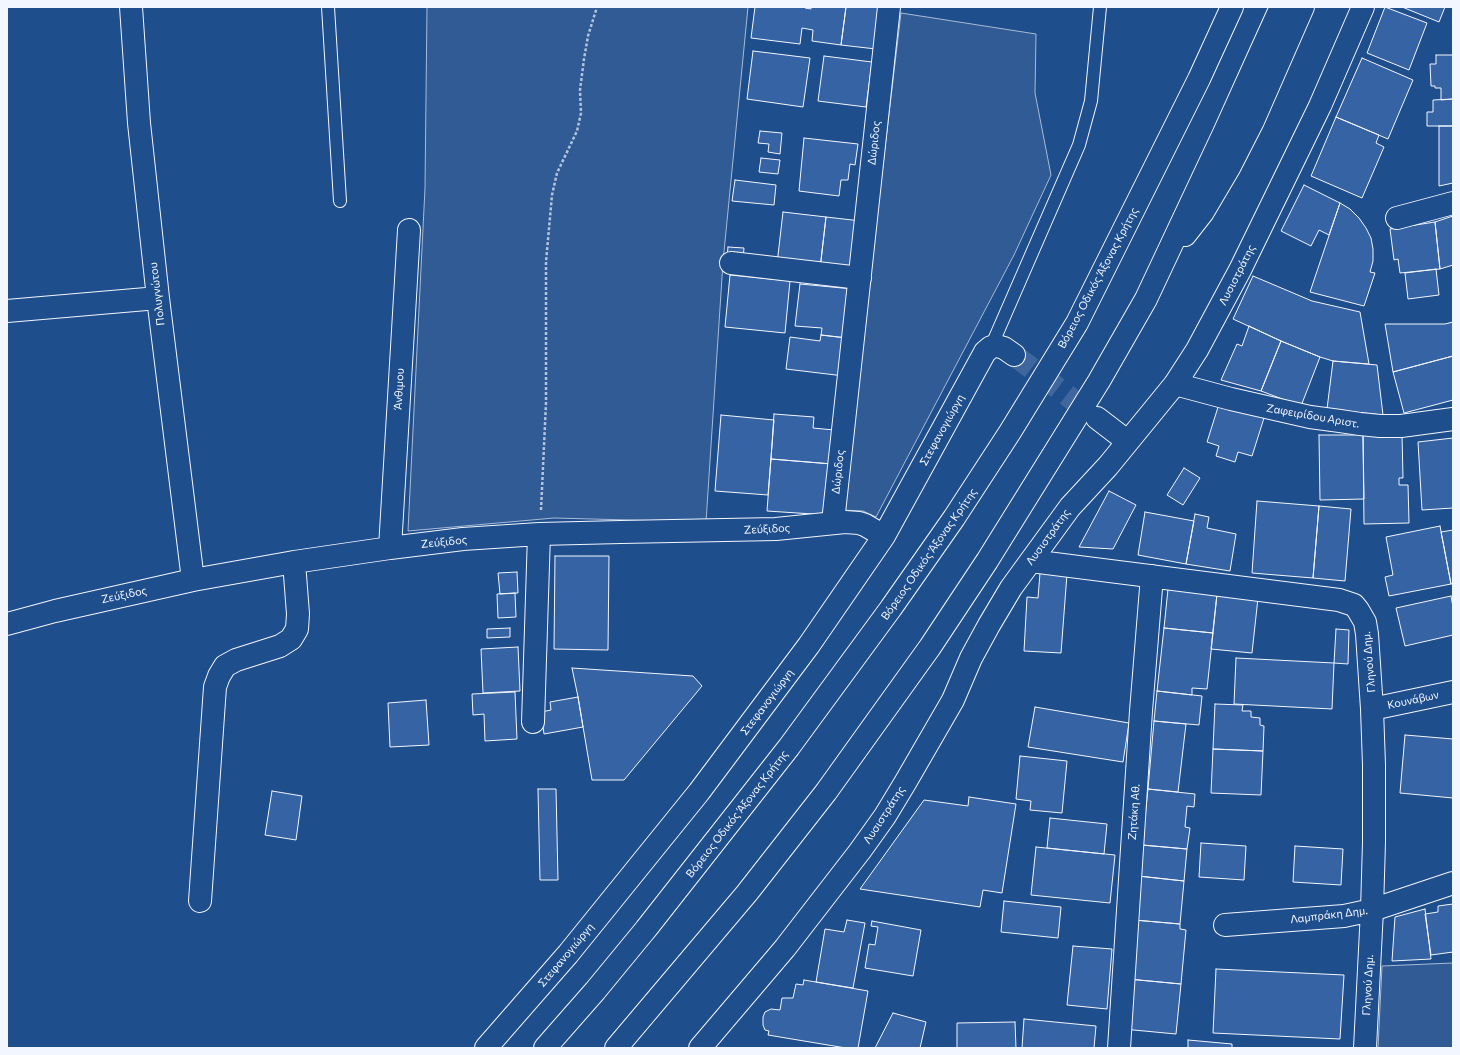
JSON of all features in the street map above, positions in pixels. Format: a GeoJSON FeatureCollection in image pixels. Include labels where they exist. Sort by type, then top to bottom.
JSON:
{"type":"FeatureCollection","features":[{"type":"Feature","properties":{"kind":"main road","name":"Πολυγνώτου"},"geometry":{"type":"LineString","coordinates":[[131,7],[139,123],[158,298],[193,580]]}},
{"type":"Feature","properties":{"kind":"main road","name":"Δώριδος"},"geometry":{"type":"LineString","coordinates":[[833,522],[889,7]]}},
{"type":"Feature","properties":{"kind":"main road"},"geometry":{"type":"LineString","coordinates":[[1216,45],[1226,7]]}},
{"type":"Feature","properties":{"kind":"main road","name":"Βόρειος Οδικός Άξονας Κρήτης"},"geometry":{"type":"LineString","coordinates":[[545,1048],[595,991],[762,783],[840,679],[954,518],[1010,432],[1077,323],[1216,45],[1232,7]]}},
{"type":"Feature","properties":{"kind":"main road"},"geometry":{"type":"LineString","coordinates":[[616,1048],[756,881],[826,792],[930,648],[987,561],[1099,381],[1146,298],[1281,7]]}},
{"type":"Feature","properties":{"kind":"main road"},"geometry":{"type":"LineString","coordinates":[[1167,253],[1193,227],[1215,193],[1253,121],[1303,7]]}},
{"type":"Feature","properties":{"kind":"main road","name":"Λυσιστράτης"},"geometry":{"type":"LineString","coordinates":[[700,1048],[748,993],[822,901],[881,822],[953,700],[971,658],[989,624],[1011,588],[1070,507],[1108,466],[1175,384],[1197,350],[1240,270],[1320,106],[1363,7]]}},
{"type":"Feature","properties":{"kind":"main road"},"geometry":{"type":"LineString","coordinates":[[1398,218],[1453,203]]}},
{"type":"Feature","properties":{"kind":"main road","name":"Άνθιμου"},"geometry":{"type":"LineString","coordinates":[[390,548],[408,230]]}},
{"type":"Feature","properties":{"kind":"main road"},"geometry":{"type":"LineString","coordinates":[[730,263],[860,278]]}},
{"type":"Feature","properties":{"kind":"main road"},"geometry":{"type":"LineString","coordinates":[[7,311],[158,298]]}},
{"type":"Feature","properties":{"kind":"main road"},"geometry":{"type":"LineString","coordinates":[[991,347],[997,346],[1004,348],[1014,355]]}},
{"type":"Feature","properties":{"kind":"main road","name":"Στεφανογιώργη"},"geometry":{"type":"LineString","coordinates":[[486,1048],[568,954],[699,792],[809,645],[884,536],[985,352],[991,347]]}},
{"type":"Feature","properties":{"kind":"main road","name":"Ζαφειρίδου Αριστ."},"geometry":{"type":"LineString","coordinates":[[1175,384],[1230,399],[1310,417],[1360,424],[1401,426],[1453,419]]}},
{"type":"Feature","properties":{"kind":"main road"},"geometry":{"type":"LineString","coordinates":[[1097,418],[1127,441]]}},
{"type":"Feature","properties":{"kind":"main road","name":"Ζεύξιδος"},"geometry":{"type":"LineString","coordinates":[[7,624],[55,611],[193,580],[294,562],[463,539],[539,534],[776,529],[833,522],[859,523],[871,527],[884,536]]}},
{"type":"Feature","properties":{"kind":"main road"},"geometry":{"type":"LineString","coordinates":[[533,722],[539,534]]}},
{"type":"Feature","properties":{"kind":"main road","name":"Γληνού Δημ."},"geometry":{"type":"LineString","coordinates":[[1031,560],[1338,600],[1354,605],[1362,615],[1367,634],[1372,709],[1374,842],[1365,1048]]}},
{"type":"Feature","properties":{"kind":"main road"},"geometry":{"type":"LineString","coordinates":[[200,901],[215,687],[225,666],[236,660],[280,646],[291,639],[297,629],[298,614],[294,562]]}},
{"type":"Feature","properties":{"kind":"main road","name":"Ζητάκη Αθ."},"geometry":{"type":"LineString","coordinates":[[1119,1048],[1141,711],[1152,576]]}},
{"type":"Feature","properties":{"kind":"main road","name":"Κουνάβων"},"geometry":{"type":"LineString","coordinates":[[1372,709],[1453,692]]}},
{"type":"Feature","properties":{"kind":"main road","name":"Λαμπράκη Δημ."},"geometry":{"type":"LineString","coordinates":[[1226,925],[1344,916],[1372,910],[1453,883]]}},
{"type":"Feature","properties":{"kind":"lane"},"geometry":{"type":"LineString","coordinates":[[328,7],[340,201]]}},
{"type":"Feature","properties":{"kind":"lane"},"geometry":{"type":"LineString","coordinates":[[991,347],[1079,145],[1091,101],[1100,7]]}},
{"type":"Feature","properties":{"kind":"path"},"geometry":{"type":"LineString","coordinates":[[539,534],[546,403],[546,262],[552,195],[557,173],[577,130],[581,113],[580,90],[584,60],[588,36],[597,7]]}},
{"type":"Feature","properties":{"kind":"shaded area"},"geometry":{"type":"Polygon","coordinates":[[[427,7],[748,7],[723,262],[706,522],[554,518],[408,531],[425,188],[427,7]]]}},
{"type":"Feature","properties":{"kind":"shaded area"},"geometry":{"type":"Polygon","coordinates":[[[901,13],[1036,34],[1035,93],[1051,175],[1014,255],[876,517],[863,511],[842,510],[901,13]]]}},
{"type":"Feature","properties":{"kind":"shaded area"},"geometry":{"type":"Polygon","coordinates":[[[1453,963],[1453,1048],[1378,1048],[1382,966],[1453,963]]]}},
{"type":"Feature","properties":{"kind":"building"},"geometry":{"type":"Polygon","coordinates":[[[755,7],[805,7],[811,9],[811,7],[846,7],[841,45],[812,41],[813,30],[802,28],[800,44],[751,38],[755,7]]]}},
{"type":"Feature","properties":{"kind":"building"},"geometry":{"type":"Polygon","coordinates":[[[846,7],[881,7],[876,49],[841,45],[846,7]]]}},
{"type":"Feature","properties":{"kind":"building"},"geometry":{"type":"Polygon","coordinates":[[[1385,7],[1427,23],[1409,70],[1367,53],[1385,7]]]}},
{"type":"Feature","properties":{"kind":"building"},"geometry":{"type":"Polygon","coordinates":[[[1402,7],[1445,7],[1439,22],[1402,7]]]}},
{"type":"Feature","properties":{"kind":"building"},"geometry":{"type":"Polygon","coordinates":[[[753,51],[810,58],[803,107],[747,99],[753,51]]]}},
{"type":"Feature","properties":{"kind":"building"},"geometry":{"type":"Polygon","coordinates":[[[1436,55],[1453,55],[1453,99],[1441,100],[1441,88],[1431,86],[1430,64],[1436,64],[1436,55]]]}},
{"type":"Feature","properties":{"kind":"building"},"geometry":{"type":"Polygon","coordinates":[[[824,56],[872,62],[866,107],[818,101],[824,56]]]}},
{"type":"Feature","properties":{"kind":"building"},"geometry":{"type":"Polygon","coordinates":[[[1362,58],[1413,80],[1388,139],[1336,117],[1362,58]]]}},
{"type":"Feature","properties":{"kind":"building"},"geometry":{"type":"Polygon","coordinates":[[[1453,99],[1453,126],[1427,126],[1427,112],[1433,112],[1433,100],[1453,99]]]}},
{"type":"Feature","properties":{"kind":"building"},"geometry":{"type":"Polygon","coordinates":[[[1336,117],[1379,135],[1376,143],[1384,147],[1362,198],[1311,176],[1336,117]]]}},
{"type":"Feature","properties":{"kind":"building"},"geometry":{"type":"Polygon","coordinates":[[[1439,126],[1453,126],[1453,183],[1439,186],[1439,126]]]}},
{"type":"Feature","properties":{"kind":"building"},"geometry":{"type":"Polygon","coordinates":[[[760,131],[782,133],[780,154],[768,152],[769,144],[758,143],[760,131]]]}},
{"type":"Feature","properties":{"kind":"building"},"geometry":{"type":"Polygon","coordinates":[[[804,138],[858,144],[855,165],[850,164],[848,180],[841,180],[839,196],[799,191],[804,138]]]}},
{"type":"Feature","properties":{"kind":"building"},"geometry":{"type":"Polygon","coordinates":[[[761,158],[780,160],[778,174],[759,172],[761,158]]]}},
{"type":"Feature","properties":{"kind":"building"},"geometry":{"type":"Polygon","coordinates":[[[735,180],[776,185],[774,205],[732,201],[735,180]]]}},
{"type":"Feature","properties":{"kind":"building"},"geometry":{"type":"Polygon","coordinates":[[[1304,185],[1340,203],[1329,235],[1319,230],[1311,246],[1281,231],[1304,185]]]}},
{"type":"Feature","properties":{"kind":"building"},"geometry":{"type":"Polygon","coordinates":[[[1340,203],[1350,209],[1359,218],[1371,238],[1373,261],[1370,272],[1375,273],[1364,306],[1310,292],[1340,203]]]}},
{"type":"Feature","properties":{"kind":"building"},"geometry":{"type":"Polygon","coordinates":[[[783,212],[826,217],[820,269],[777,264],[783,212]]]}},
{"type":"Feature","properties":{"kind":"building"},"geometry":{"type":"Polygon","coordinates":[[[1453,216],[1453,265],[1440,269],[1435,222],[1453,216]]]}},
{"type":"Feature","properties":{"kind":"building"},"geometry":{"type":"Polygon","coordinates":[[[826,217],[861,221],[855,273],[820,269],[826,217]]]}},
{"type":"Feature","properties":{"kind":"building"},"geometry":{"type":"Polygon","coordinates":[[[1435,222],[1440,269],[1400,273],[1398,259],[1394,260],[1390,229],[1435,222]]]}},
{"type":"Feature","properties":{"kind":"building"},"geometry":{"type":"Polygon","coordinates":[[[728,247],[744,248],[743,259],[727,257],[728,247]]]}},
{"type":"Feature","properties":{"kind":"building"},"geometry":{"type":"Polygon","coordinates":[[[1436,269],[1439,295],[1408,299],[1405,273],[1436,269]]]}},
{"type":"Feature","properties":{"kind":"building"},"geometry":{"type":"Polygon","coordinates":[[[730,275],[790,281],[785,333],[725,327],[730,275]]]}},
{"type":"Feature","properties":{"kind":"building"},"geometry":{"type":"Polygon","coordinates":[[[1253,276],[1312,301],[1360,312],[1369,364],[1333,361],[1320,357],[1233,319],[1253,276]]]}},
{"type":"Feature","properties":{"kind":"building"},"geometry":{"type":"Polygon","coordinates":[[[800,284],[853,289],[847,338],[821,335],[822,328],[795,326],[800,284]]]}},
{"type":"Feature","properties":{"kind":"building"},"geometry":{"type":"Polygon","coordinates":[[[1453,322],[1453,356],[1393,372],[1385,324],[1445,324],[1453,322]]]}},
{"type":"Feature","properties":{"kind":"building"},"geometry":{"type":"Polygon","coordinates":[[[1249,326],[1281,341],[1261,391],[1221,380],[1237,344],[1242,346],[1249,326]]]}},
{"type":"Feature","properties":{"kind":"building"},"geometry":{"type":"Polygon","coordinates":[[[821,335],[847,338],[844,376],[786,369],[790,337],[820,341],[821,335]]]}},
{"type":"Feature","properties":{"kind":"building"},"geometry":{"type":"Polygon","coordinates":[[[1281,341],[1320,357],[1301,406],[1261,391],[1281,341]]]}},
{"type":"Feature","properties":{"kind":"building"},"geometry":{"type":"Polygon","coordinates":[[[1453,356],[1453,400],[1404,413],[1393,372],[1453,356]]]}},
{"type":"Feature","properties":{"kind":"building"},"geometry":{"type":"Polygon","coordinates":[[[1333,361],[1377,365],[1383,415],[1327,409],[1333,361]]]}},
{"type":"Feature","properties":{"kind":"building"},"geometry":{"type":"Polygon","coordinates":[[[1219,404],[1264,418],[1252,456],[1238,452],[1235,462],[1216,456],[1219,446],[1207,442],[1219,404]]]}},
{"type":"Feature","properties":{"kind":"building"},"geometry":{"type":"Polygon","coordinates":[[[774,414],[814,417],[813,428],[834,430],[832,464],[771,459],[774,414]]]}},
{"type":"Feature","properties":{"kind":"building"},"geometry":{"type":"Polygon","coordinates":[[[721,415],[774,420],[768,495],[715,491],[721,415]]]}},
{"type":"Feature","properties":{"kind":"building"},"geometry":{"type":"Polygon","coordinates":[[[1402,434],[1403,478],[1399,478],[1399,485],[1408,485],[1409,523],[1364,524],[1363,435],[1402,434]]]}},
{"type":"Feature","properties":{"kind":"building"},"geometry":{"type":"Polygon","coordinates":[[[1319,435],[1363,435],[1364,499],[1320,500],[1319,435]]]}},
{"type":"Feature","properties":{"kind":"building"},"geometry":{"type":"Polygon","coordinates":[[[1453,438],[1453,508],[1422,510],[1418,442],[1453,438]]]}},
{"type":"Feature","properties":{"kind":"building"},"geometry":{"type":"Polygon","coordinates":[[[771,459],[832,464],[828,515],[767,511],[771,459]]]}},
{"type":"Feature","properties":{"kind":"building"},"geometry":{"type":"Polygon","coordinates":[[[1184,468],[1200,478],[1183,505],[1167,495],[1184,468]]]}},
{"type":"Feature","properties":{"kind":"building"},"geometry":{"type":"Polygon","coordinates":[[[1109,491],[1136,505],[1113,549],[1079,547],[1109,491]]]}},
{"type":"Feature","properties":{"kind":"building"},"geometry":{"type":"Polygon","coordinates":[[[1257,501],[1319,506],[1313,578],[1252,573],[1257,501]]]}},
{"type":"Feature","properties":{"kind":"building"},"geometry":{"type":"Polygon","coordinates":[[[1319,506],[1351,509],[1345,581],[1313,578],[1319,506]]]}},
{"type":"Feature","properties":{"kind":"building"},"geometry":{"type":"Polygon","coordinates":[[[1145,512],[1194,521],[1186,564],[1138,555],[1145,512]]]}},
{"type":"Feature","properties":{"kind":"building"},"geometry":{"type":"Polygon","coordinates":[[[1195,514],[1209,517],[1207,528],[1236,534],[1230,571],[1186,564],[1195,514]]]}},
{"type":"Feature","properties":{"kind":"building"},"geometry":{"type":"Polygon","coordinates":[[[1440,526],[1451,584],[1389,596],[1385,577],[1393,575],[1386,537],[1440,526]]]}},
{"type":"Feature","properties":{"kind":"building"},"geometry":{"type":"Polygon","coordinates":[[[1453,530],[1453,584],[1451,584],[1441,532],[1453,530]]]}},
{"type":"Feature","properties":{"kind":"building"},"geometry":{"type":"Polygon","coordinates":[[[555,556],[609,556],[608,650],[554,649],[555,556]]]}},
{"type":"Feature","properties":{"kind":"building"},"geometry":{"type":"Polygon","coordinates":[[[517,572],[518,593],[500,594],[498,573],[517,572]]]}},
{"type":"Feature","properties":{"kind":"building"},"geometry":{"type":"Polygon","coordinates":[[[1040,573],[1067,574],[1061,653],[1024,651],[1027,597],[1038,598],[1040,573]]]}},
{"type":"Feature","properties":{"kind":"building"},"geometry":{"type":"Polygon","coordinates":[[[1168,589],[1217,594],[1213,633],[1164,628],[1168,589]]]}},
{"type":"Feature","properties":{"kind":"building"},"geometry":{"type":"Polygon","coordinates":[[[515,593],[516,617],[498,618],[497,594],[515,593]]]}},
{"type":"Feature","properties":{"kind":"building"},"geometry":{"type":"Polygon","coordinates":[[[1217,594],[1258,598],[1252,653],[1211,649],[1217,594]]]}},
{"type":"Feature","properties":{"kind":"building"},"geometry":{"type":"Polygon","coordinates":[[[1451,596],[1453,607],[1453,635],[1405,646],[1396,608],[1451,596]]]}},
{"type":"Feature","properties":{"kind":"building"},"geometry":{"type":"Polygon","coordinates":[[[510,628],[510,637],[487,638],[487,629],[510,628]]]}},
{"type":"Feature","properties":{"kind":"building"},"geometry":{"type":"Polygon","coordinates":[[[1164,628],[1213,633],[1207,689],[1192,688],[1192,695],[1157,691],[1164,628]]]}},
{"type":"Feature","properties":{"kind":"building"},"geometry":{"type":"Polygon","coordinates":[[[1336,629],[1349,630],[1348,664],[1334,663],[1336,629]]]}},
{"type":"Feature","properties":{"kind":"building"},"geometry":{"type":"Polygon","coordinates":[[[518,647],[520,691],[483,693],[481,649],[518,647]]]}},
{"type":"Feature","properties":{"kind":"building"},"geometry":{"type":"Polygon","coordinates":[[[1236,658],[1334,663],[1332,709],[1234,704],[1236,658]]]}},
{"type":"Feature","properties":{"kind":"building"},"geometry":{"type":"Polygon","coordinates":[[[572,668],[693,676],[702,686],[624,780],[592,780],[572,668]]]}},
{"type":"Feature","properties":{"kind":"building"},"geometry":{"type":"Polygon","coordinates":[[[1157,691],[1202,696],[1199,725],[1154,721],[1157,691]]]}},
{"type":"Feature","properties":{"kind":"building"},"geometry":{"type":"Polygon","coordinates":[[[515,692],[517,739],[485,741],[484,714],[473,715],[472,694],[515,692]]]}},
{"type":"Feature","properties":{"kind":"building"},"geometry":{"type":"Polygon","coordinates":[[[578,697],[583,727],[544,734],[541,712],[551,710],[550,702],[578,697]]]}},
{"type":"Feature","properties":{"kind":"building"},"geometry":{"type":"Polygon","coordinates":[[[426,700],[429,745],[390,747],[388,703],[426,700]]]}},
{"type":"Feature","properties":{"kind":"building"},"geometry":{"type":"Polygon","coordinates":[[[1215,704],[1243,705],[1242,711],[1251,711],[1251,717],[1260,718],[1260,725],[1264,726],[1263,751],[1213,749],[1215,704]]]}},
{"type":"Feature","properties":{"kind":"building"},"geometry":{"type":"Polygon","coordinates":[[[1035,707],[1129,723],[1123,762],[1028,747],[1035,707]]]}},
{"type":"Feature","properties":{"kind":"building"},"geometry":{"type":"Polygon","coordinates":[[[1154,721],[1186,724],[1178,792],[1148,789],[1154,721]]]}},
{"type":"Feature","properties":{"kind":"building"},"geometry":{"type":"Polygon","coordinates":[[[1405,735],[1453,739],[1453,798],[1400,793],[1405,735]]]}},
{"type":"Feature","properties":{"kind":"building"},"geometry":{"type":"Polygon","coordinates":[[[1213,749],[1263,751],[1261,795],[1211,793],[1213,749]]]}},
{"type":"Feature","properties":{"kind":"building"},"geometry":{"type":"Polygon","coordinates":[[[1020,756],[1067,761],[1062,813],[1030,810],[1031,801],[1016,799],[1020,756]]]}},
{"type":"Feature","properties":{"kind":"building"},"geometry":{"type":"Polygon","coordinates":[[[538,789],[556,789],[558,880],[540,880],[538,789]]]}},
{"type":"Feature","properties":{"kind":"building"},"geometry":{"type":"Polygon","coordinates":[[[1148,789],[1195,794],[1194,807],[1187,806],[1185,827],[1190,828],[1187,849],[1142,845],[1148,789]]]}},
{"type":"Feature","properties":{"kind":"building"},"geometry":{"type":"Polygon","coordinates":[[[272,791],[302,796],[296,840],[265,835],[272,791]]]}},
{"type":"Feature","properties":{"kind":"building"},"geometry":{"type":"Polygon","coordinates":[[[969,797],[1016,804],[1002,893],[983,890],[980,907],[860,889],[924,800],[968,806],[969,797]]]}},
{"type":"Feature","properties":{"kind":"building"},"geometry":{"type":"Polygon","coordinates":[[[1050,818],[1107,824],[1104,854],[1047,848],[1050,818]]]}},
{"type":"Feature","properties":{"kind":"building"},"geometry":{"type":"Polygon","coordinates":[[[1201,843],[1246,846],[1244,880],[1199,877],[1201,843]]]}},
{"type":"Feature","properties":{"kind":"building"},"geometry":{"type":"Polygon","coordinates":[[[1142,845],[1187,849],[1184,881],[1138,876],[1142,845]]]}},
{"type":"Feature","properties":{"kind":"building"},"geometry":{"type":"Polygon","coordinates":[[[1295,846],[1343,849],[1341,885],[1293,882],[1295,846]]]}},
{"type":"Feature","properties":{"kind":"building"},"geometry":{"type":"Polygon","coordinates":[[[1036,847],[1115,855],[1110,903],[1031,895],[1036,847]]]}},
{"type":"Feature","properties":{"kind":"building"},"geometry":{"type":"Polygon","coordinates":[[[1138,876],[1184,881],[1180,924],[1134,920],[1138,876]]]}},
{"type":"Feature","properties":{"kind":"building"},"geometry":{"type":"Polygon","coordinates":[[[1004,901],[1061,907],[1058,938],[1001,932],[1004,901]]]}},
{"type":"Feature","properties":{"kind":"building"},"geometry":{"type":"Polygon","coordinates":[[[1453,904],[1453,952],[1431,955],[1425,914],[1438,912],[1438,906],[1453,904]]]}},
{"type":"Feature","properties":{"kind":"building"},"geometry":{"type":"Polygon","coordinates":[[[1425,909],[1431,959],[1392,961],[1395,917],[1425,909]]]}},
{"type":"Feature","properties":{"kind":"building"},"geometry":{"type":"Polygon","coordinates":[[[847,920],[865,923],[853,988],[816,982],[825,929],[844,932],[847,920]]]}},
{"type":"Feature","properties":{"kind":"building"},"geometry":{"type":"Polygon","coordinates":[[[1134,920],[1180,924],[1180,929],[1186,930],[1181,984],[1128,979],[1134,920]]]}},
{"type":"Feature","properties":{"kind":"building"},"geometry":{"type":"Polygon","coordinates":[[[872,921],[921,930],[913,976],[865,968],[869,944],[875,945],[878,927],[871,926],[872,921]]]}},
{"type":"Feature","properties":{"kind":"building"},"geometry":{"type":"Polygon","coordinates":[[[1073,946],[1112,949],[1107,1009],[1067,1005],[1073,946]]]}},
{"type":"Feature","properties":{"kind":"building"},"geometry":{"type":"Polygon","coordinates":[[[1216,969],[1344,975],[1340,1039],[1213,1033],[1216,969]]]}},
{"type":"Feature","properties":{"kind":"building"},"geometry":{"type":"Polygon","coordinates":[[[1128,979],[1181,984],[1176,1034],[1123,1029],[1128,979]]]}},
{"type":"Feature","properties":{"kind":"building"},"geometry":{"type":"Polygon","coordinates":[[[804,980],[868,991],[858,1048],[846,1048],[768,1035],[769,1031],[765,1030],[763,1025],[763,1017],[765,1012],[771,1009],[780,1010],[782,998],[793,998],[796,984],[803,985],[804,980]]]}},
{"type":"Feature","properties":{"kind":"building"},"geometry":{"type":"Polygon","coordinates":[[[893,1013],[926,1022],[920,1048],[875,1048],[893,1013]]]}},
{"type":"Feature","properties":{"kind":"building"},"geometry":{"type":"Polygon","coordinates":[[[1024,1019],[1096,1026],[1094,1048],[1022,1048],[1024,1019]]]}},
{"type":"Feature","properties":{"kind":"building"},"geometry":{"type":"Polygon","coordinates":[[[1015,1022],[1016,1048],[957,1048],[957,1023],[1015,1022]]]}},
{"type":"Feature","properties":{"kind":"building"},"geometry":{"type":"Polygon","coordinates":[[[1188,1040],[1232,1044],[1232,1048],[1188,1048],[1188,1040]]]}},
{"type":"Feature","properties":{"kind":"tunnel"},"geometry":{"type":"LineString","coordinates":[[1014,355],[1097,418]]}}]}
